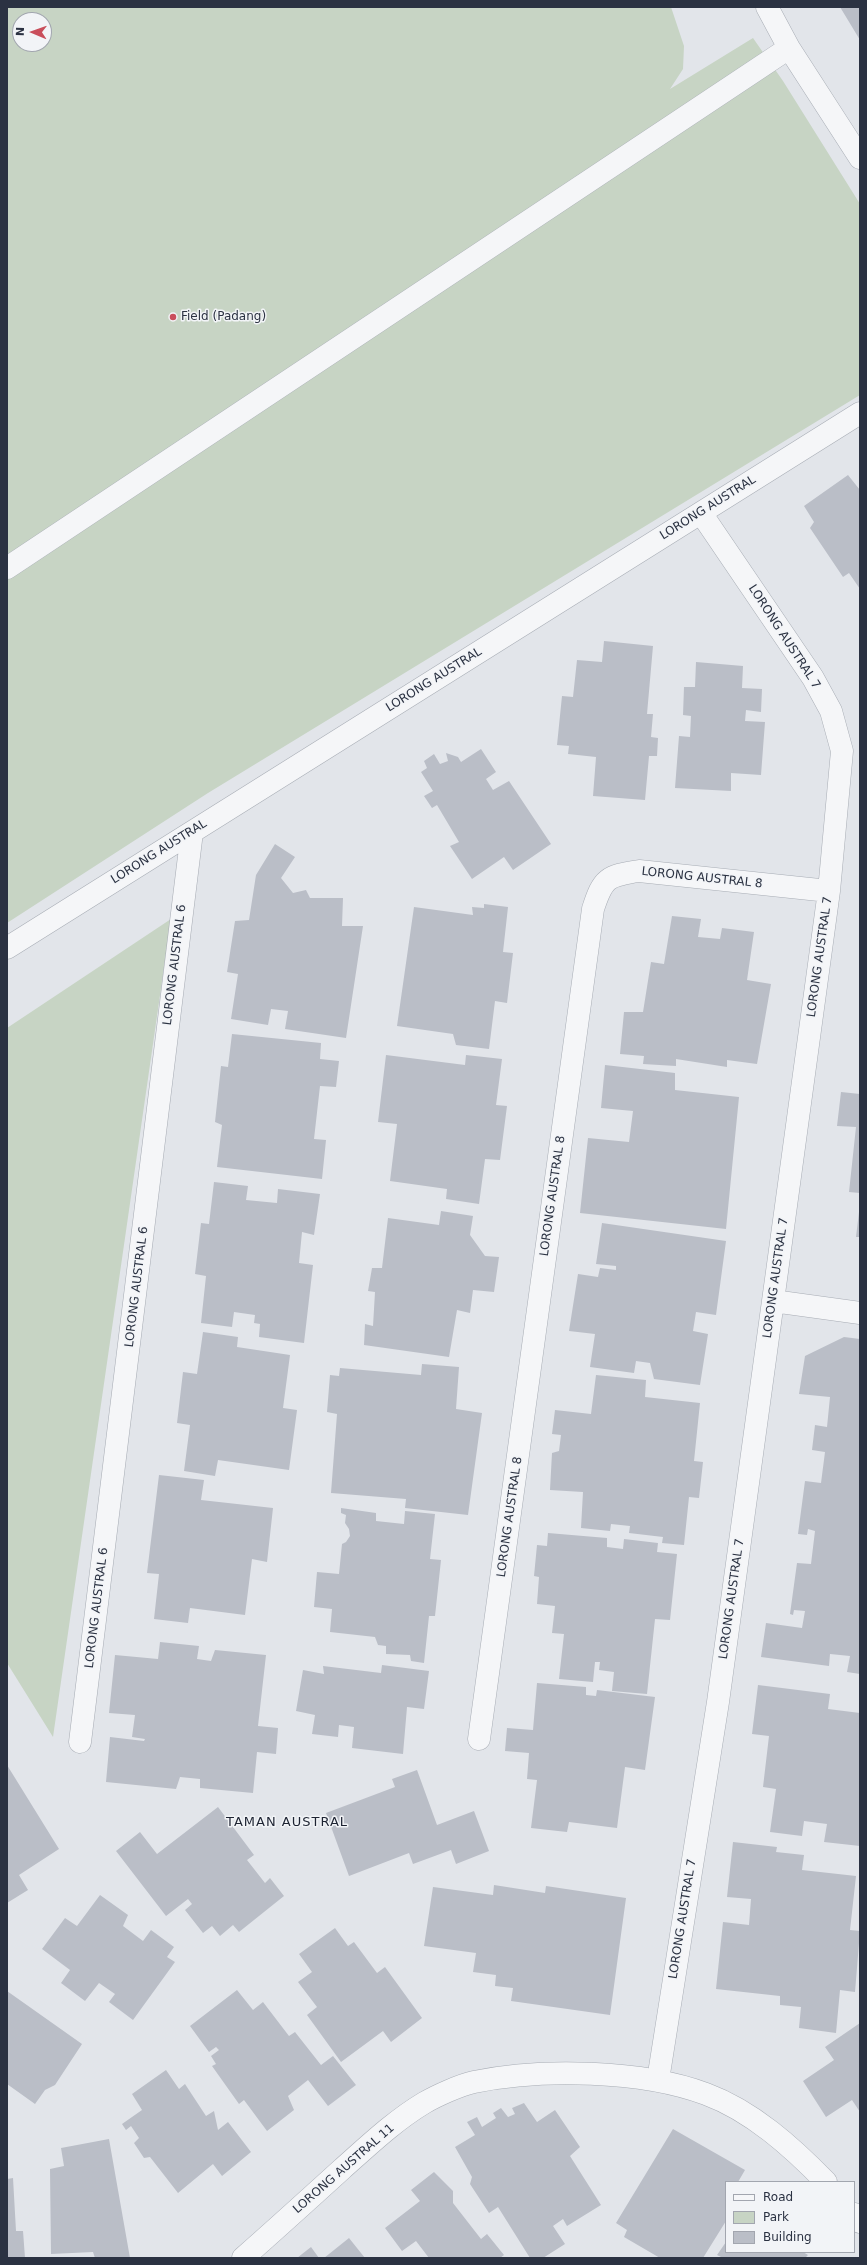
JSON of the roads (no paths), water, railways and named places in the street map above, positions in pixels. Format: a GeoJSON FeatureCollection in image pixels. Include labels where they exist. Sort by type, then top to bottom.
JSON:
{"type":"FeatureCollection","features":[{"type":"Feature","properties":{"kind":"street"},"geometry":{"type":"LineString","coordinates":[[767,7],[789,48],[860,158]]}},
{"type":"Feature","properties":{"kind":"street"},"geometry":{"type":"LineString","coordinates":[[7,568],[789,48]]}},
{"type":"Feature","properties":{"kind":"street","name":"LORONG AUSTRAL"},"geometry":{"type":"LineString","coordinates":[[7,948],[860,412]]}},
{"type":"Feature","properties":{"kind":"street","name":"LORONG AUSTRAL 7"},"geometry":{"type":"LineString","coordinates":[[658,2080],[718,1702],[829,891],[842,751],[831,711],[813,678],[701,512]]}},
{"type":"Feature","properties":{"kind":"street","name":"LORONG AUSTRAL 6"},"geometry":{"type":"LineString","coordinates":[[80,1742],[192,832]]}},
{"type":"Feature","properties":{"kind":"street","name":"LORONG AUSTRAL 8"},"geometry":{"type":"LineString","coordinates":[[479,1739],[593,909],[600,888],[616,875],[639,871],[829,891]]}},
{"type":"Feature","properties":{"kind":"street"},"geometry":{"type":"LineString","coordinates":[[773,1301],[860,1313]]}},
{"type":"Feature","properties":{"kind":"street","name":"LORONG AUSTRAL 11"},"geometry":{"type":"LineString","coordinates":[[243,2258],[382,2133],[424,2103],[472,2083],[519,2075],[585,2075],[658,2080],[707,2094],[755,2120],[798,2153],[825,2181]]}},
{"type":"Feature","properties":{"kind":"place","name":"Field (Padang)"},"geometry":{"type":"Point","coordinates":[173,317]}},
{"type":"Feature","properties":{"kind":"district","name":"TAMAN AUSTRAL"},"geometry":{"type":"Point","coordinates":[287,1823]}}]}
